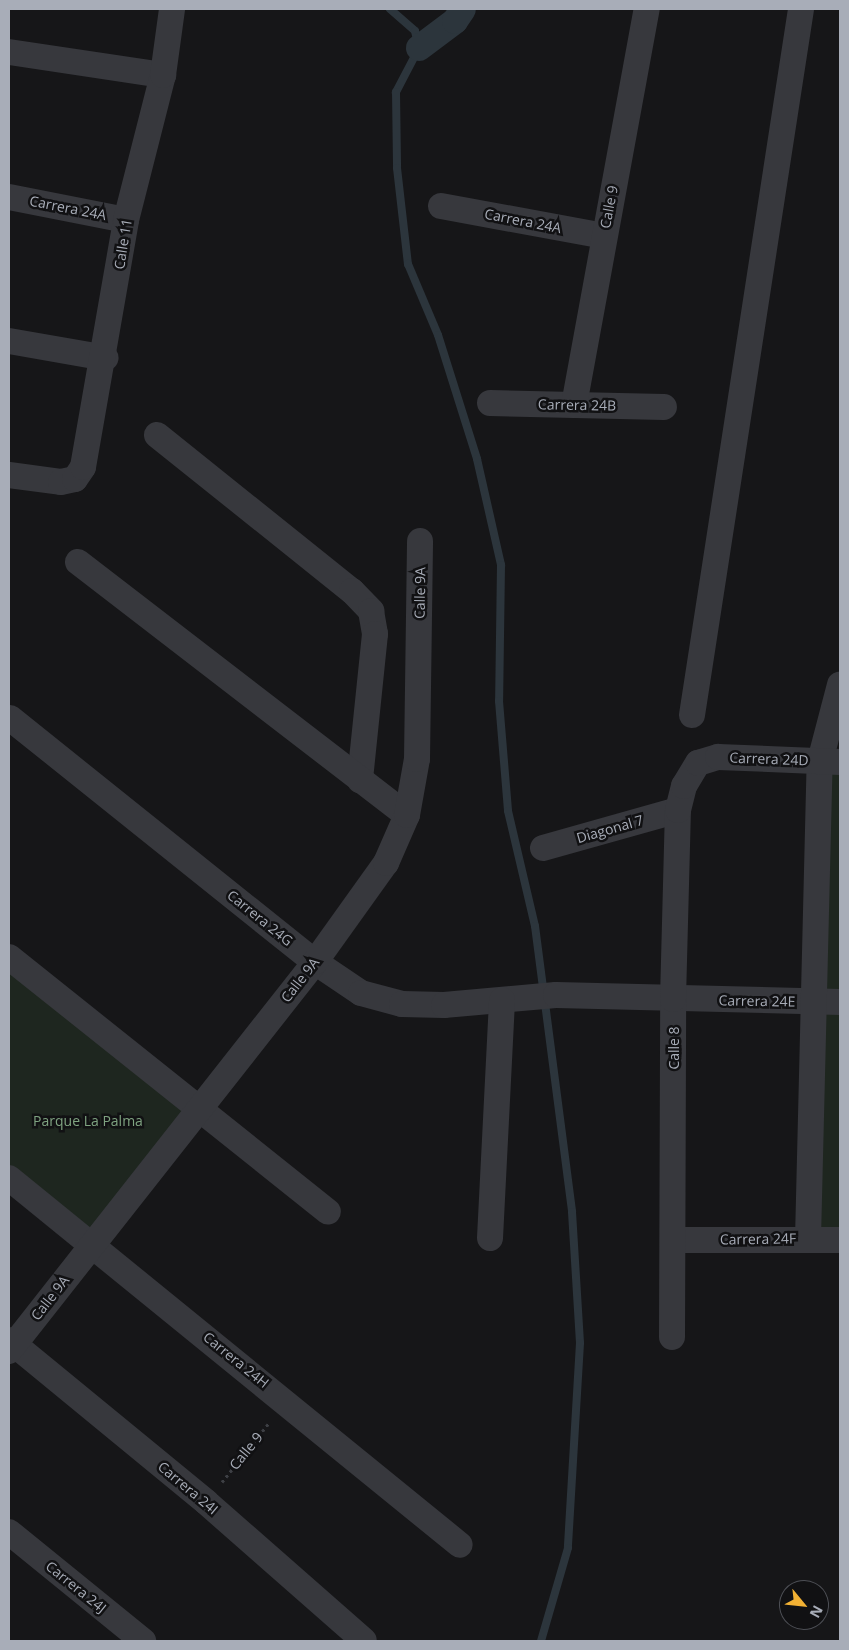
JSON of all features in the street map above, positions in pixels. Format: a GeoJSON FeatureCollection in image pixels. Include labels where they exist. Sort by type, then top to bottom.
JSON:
{"type":"FeatureCollection","features":[{"type":"Feature","properties":{"kind":"street","name":"Calle 11"},"geometry":{"type":"LineString","coordinates":[[9,475],[61,482],[76,479],[83,467],[106,358],[126,220],[163,75],[172,9]]}},
{"type":"Feature","properties":{"kind":"street","name":"Calle 9"},"geometry":{"type":"LineString","coordinates":[[574,405],[647,9]]}},
{"type":"Feature","properties":{"kind":"street"},"geometry":{"type":"LineString","coordinates":[[692,715],[801,9]]}},
{"type":"Feature","properties":{"kind":"street"},"geometry":{"type":"LineString","coordinates":[[9,52],[163,75]]}},
{"type":"Feature","properties":{"kind":"street","name":"Carrera 24A"},"geometry":{"type":"LineString","coordinates":[[9,197],[126,220]]}},
{"type":"Feature","properties":{"kind":"street","name":"Carrera 24A"},"geometry":{"type":"LineString","coordinates":[[441,206],[604,236]]}},
{"type":"Feature","properties":{"kind":"street"},"geometry":{"type":"LineString","coordinates":[[9,341],[106,358]]}},
{"type":"Feature","properties":{"kind":"street","name":"Carrera 24B"},"geometry":{"type":"LineString","coordinates":[[490,403],[664,407]]}},
{"type":"Feature","properties":{"kind":"street"},"geometry":{"type":"LineString","coordinates":[[157,435],[352,591],[371,611],[375,634],[360,780]]}},
{"type":"Feature","properties":{"kind":"street","name":"Calle 9A"},"geometry":{"type":"LineString","coordinates":[[10,1345],[315,962],[386,863],[407,815],[417,759],[420,541]]}},
{"type":"Feature","properties":{"kind":"street"},"geometry":{"type":"LineString","coordinates":[[78,562],[407,815]]}},
{"type":"Feature","properties":{"kind":"street"},"geometry":{"type":"LineString","coordinates":[[808,1238],[813,1002],[830,762],[840,685]]}},
{"type":"Feature","properties":{"kind":"street","name":"Carrera 24G"},"geometry":{"type":"LineString","coordinates":[[10,718],[315,962],[361,993],[402,1004],[502,1000],[556,995],[673,999]]}},
{"type":"Feature","properties":{"kind":"street","name":"Carrera 24D"},"geometry":{"type":"LineString","coordinates":[[698,763],[718,757],[830,762]]}},
{"type":"Feature","properties":{"kind":"street","name":"Calle 8"},"geometry":{"type":"LineString","coordinates":[[672,1337],[675,1240],[673,999],[678,810],[684,786],[698,763]]}},
{"type":"Feature","properties":{"kind":"street","name":"Diagonal 7"},"geometry":{"type":"LineString","coordinates":[[543,848],[678,810]]}},
{"type":"Feature","properties":{"kind":"street"},"geometry":{"type":"LineString","coordinates":[[9,957],[328,1212]]}},
{"type":"Feature","properties":{"kind":"street","name":"Carrera 24E"},"geometry":{"type":"LineString","coordinates":[[673,999],[840,1002]]}},
{"type":"Feature","properties":{"kind":"street"},"geometry":{"type":"LineString","coordinates":[[490,1238],[502,1000]]}},
{"type":"Feature","properties":{"kind":"street","name":"Carrera 24H"},"geometry":{"type":"LineString","coordinates":[[9,1178],[287,1400],[460,1545]]}},
{"type":"Feature","properties":{"kind":"street","name":"Carrera 24F"},"geometry":{"type":"LineString","coordinates":[[675,1240],[808,1238],[840,1240]]}},
{"type":"Feature","properties":{"kind":"street","name":"Carrera 24I"},"geometry":{"type":"LineString","coordinates":[[10,1345],[206,1502],[364,1641]]}},
{"type":"Feature","properties":{"kind":"street","name":"Carrera 24J"},"geometry":{"type":"LineString","coordinates":[[9,1532],[143,1641]]}},
{"type":"Feature","properties":{"kind":"path","name":"Calle 9"},"geometry":{"type":"LineString","coordinates":[[206,1502],[287,1400]]}},
{"type":"Feature","properties":{"kind":"green space"},"geometry":{"type":"Polygon","coordinates":[[[820,761],[840,762],[840,1240],[808,1239],[820,761]]]}},
{"type":"Feature","properties":{"kind":"green space","name":"Parque La Palma"},"geometry":{"type":"Polygon","coordinates":[[[9,957],[198,1109],[92,1244],[9,1178],[9,957]]]}},
{"type":"Feature","properties":{"kind":"waterway"},"geometry":{"type":"LineString","coordinates":[[390,9],[415,31],[419,48],[396,92],[397,168],[408,264],[438,335],[477,459],[501,565],[499,701],[508,811],[535,926],[572,1212],[580,1343],[568,1548],[541,1641]]}},
{"type":"Feature","properties":{"kind":"waterway"},"geometry":{"type":"LineString","coordinates":[[419,48],[455,21],[463,9]]}}]}
